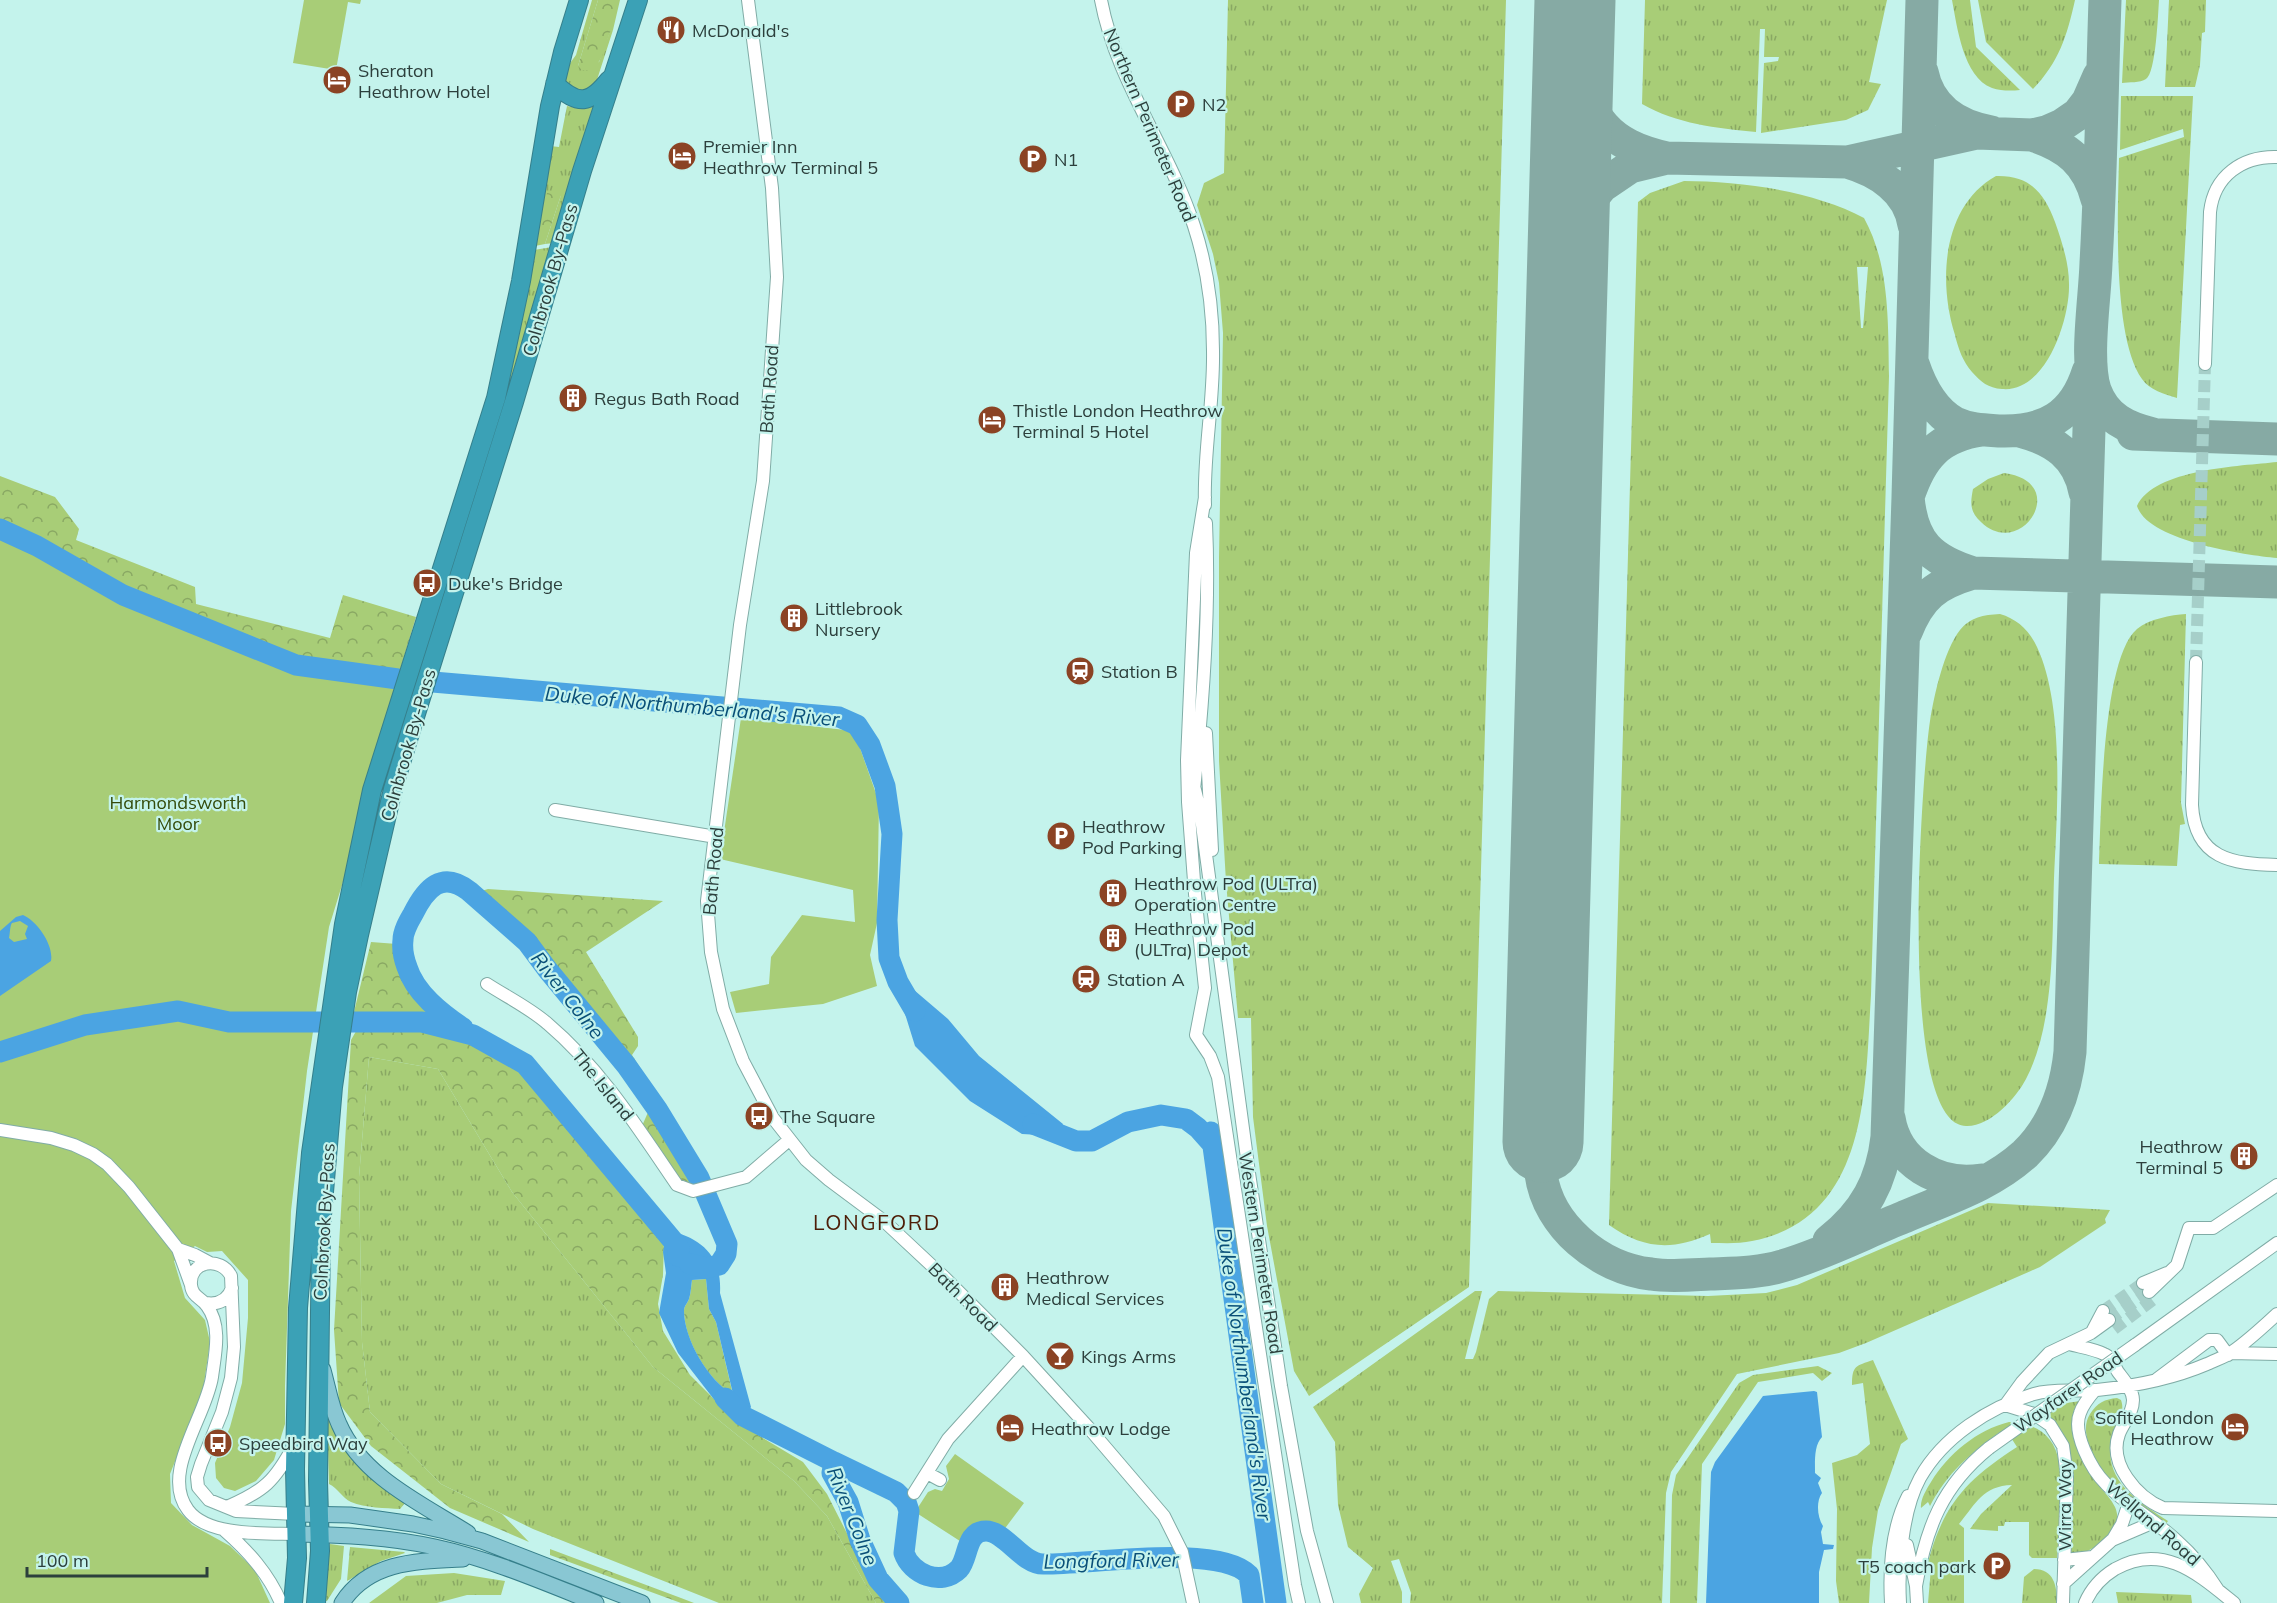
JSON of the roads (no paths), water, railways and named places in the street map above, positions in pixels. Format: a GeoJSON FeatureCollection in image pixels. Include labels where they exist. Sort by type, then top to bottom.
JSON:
{"type":"FeatureCollection","features":[{"type":"Feature","properties":{"kind":"highway","name":"Colnbrook By-Pass"},"geometry":{"type":"LineString","coordinates":[[293,1603],[297,1558],[296,1356],[298,1308],[310,1153],[327,1083],[340,992],[344,924],[372,790],[496,398],[521,281],[555,84],[579,0]]}},
{"type":"Feature","properties":{"kind":"highway","name":"Colnbrook By-Pass"},"geometry":{"type":"LineString","coordinates":[[340,992],[393,789],[514,402],[582,171],[638,0]]}},
{"type":"Feature","properties":{"kind":"highway"},"geometry":{"type":"LineString","coordinates":[[555,84],[572,98],[584,99],[600,91],[614,74]]}},
{"type":"Feature","properties":{"kind":"highway","name":"Colnbrook By-Pass"},"geometry":{"type":"LineString","coordinates":[[316,1603],[319,1534],[321,1227],[327,1083]]}},
{"type":"Feature","properties":{"kind":"main road"},"geometry":{"type":"LineString","coordinates":[[320,1359],[340,1426],[368,1463],[390,1484],[417,1503],[482,1541]]}},
{"type":"Feature","properties":{"kind":"main road"},"geometry":{"type":"LineString","coordinates":[[296,1514],[350,1515],[413,1524],[482,1541],[642,1603]]}},
{"type":"Feature","properties":{"kind":"main road"},"geometry":{"type":"LineString","coordinates":[[297,1534],[357,1536],[413,1543],[506,1567],[596,1603]]}},
{"type":"Feature","properties":{"kind":"main road"},"geometry":{"type":"LineString","coordinates":[[342,1603],[364,1579],[393,1566],[423,1561],[475,1558]]}},
{"type":"Feature","properties":{"kind":"street","name":"Bath Road"},"geometry":{"type":"LineString","coordinates":[[748,0],[772,188],[777,247],[776,300],[763,481],[740,626],[707,901],[711,952],[721,1001],[743,1061],[773,1118],[789,1140],[806,1160],[884,1221],[944,1276],[1089,1426],[1164,1516],[1188,1569],[1193,1603]]}},
{"type":"Feature","properties":{"kind":"street","name":"Northern Perimeter Road"},"geometry":{"type":"LineString","coordinates":[[1101,0],[1119,61],[1164,154],[1194,226],[1209,289],[1212,320]]}},
{"type":"Feature","properties":{"kind":"street"},"geometry":{"type":"LineString","coordinates":[[2205,364],[2210,212],[2215,191],[2227,174],[2243,163],[2262,157],[2277,157]]}},
{"type":"Feature","properties":{"kind":"street","name":"Western Perimeter Road"},"geometry":{"type":"LineString","coordinates":[[1212,320],[1214,352],[1205,497],[1196,552],[1187,760],[1195,894],[1205,988],[1196,1035],[1210,1056],[1218,1077],[1299,1603]]}},
{"type":"Feature","properties":{"kind":"street","name":"Western Perimeter Road"},"geometry":{"type":"LineString","coordinates":[[1190,819],[1203,676],[1208,561],[1205,497]]}},
{"type":"Feature","properties":{"kind":"street"},"geometry":{"type":"LineString","coordinates":[[2196,662],[2192,805],[2195,826],[2207,845],[2224,858],[2236,863],[2277,865]]}},
{"type":"Feature","properties":{"kind":"street","name":"Western Perimeter Road"},"geometry":{"type":"LineString","coordinates":[[1203,676],[1212,837],[1212,899]]}},
{"type":"Feature","properties":{"kind":"street","name":"Western Perimeter Road"},"geometry":{"type":"LineString","coordinates":[[1187,760],[1200,810],[1245,1151],[1281,1386],[1307,1531],[1327,1603]]}},
{"type":"Feature","properties":{"kind":"street"},"geometry":{"type":"LineString","coordinates":[[555,810],[716,837]]}},
{"type":"Feature","properties":{"kind":"street","name":"The Island"},"geometry":{"type":"LineString","coordinates":[[487,984],[546,1022],[583,1056],[614,1094],[677,1185],[693,1191],[746,1177],[789,1140]]}},
{"type":"Feature","properties":{"kind":"street"},"geometry":{"type":"LineString","coordinates":[[0,1130],[51,1138],[93,1154],[107,1164],[129,1187],[178,1249],[193,1291],[206,1303],[214,1317],[216,1331],[209,1394],[179,1470],[180,1494],[189,1512],[210,1525],[224,1530],[297,1534]]}},
{"type":"Feature","properties":{"kind":"street"},"geometry":{"type":"LineString","coordinates":[[2148,1291],[2177,1265],[2189,1228],[2212,1228],[2277,1185]]}},
{"type":"Feature","properties":{"kind":"street","name":"Wayfarer Road"},"geometry":{"type":"LineString","coordinates":[[1916,1586],[1926,1537],[1939,1507],[1955,1480],[1970,1463],[2277,1243]]}},
{"type":"Feature","properties":{"kind":"street"},"geometry":{"type":"LineString","coordinates":[[178,1249],[210,1263],[219,1264],[228,1271],[233,1282],[230,1294],[220,1303],[206,1303]]}},
{"type":"Feature","properties":{"kind":"street"},"geometry":{"type":"LineString","coordinates":[[193,1291],[194,1272],[199,1267],[210,1263]]}},
{"type":"Feature","properties":{"kind":"street"},"geometry":{"type":"LineString","coordinates":[[232,1288],[234,1347],[231,1378],[222,1412],[197,1477],[198,1487],[203,1495],[218,1505],[245,1512],[296,1514]]}},
{"type":"Feature","properties":{"kind":"street"},"geometry":{"type":"LineString","coordinates":[[1900,1603],[1900,1566],[1906,1529],[1920,1479],[1941,1449],[1970,1424],[2005,1405],[2034,1394],[2056,1390],[2095,1390],[2128,1386],[2179,1375],[2229,1354],[2277,1314]]}},
{"type":"Feature","properties":{"kind":"street"},"geometry":{"type":"LineString","coordinates":[[2005,1405],[2022,1382],[2049,1353],[2091,1333],[2108,1320],[2091,1333]]}},
{"type":"Feature","properties":{"kind":"street"},"geometry":{"type":"LineString","coordinates":[[2152,1382],[2209,1340],[2217,1340],[2229,1354],[2277,1354]]}},
{"type":"Feature","properties":{"kind":"street"},"geometry":{"type":"LineString","coordinates":[[2068,1344],[2105,1354],[2111,1359],[2128,1386],[2133,1401],[2125,1425],[2119,1433],[2118,1454],[2121,1468],[2135,1488],[2153,1504],[2163,1508],[2277,1511]]}},
{"type":"Feature","properties":{"kind":"street"},"geometry":{"type":"LineString","coordinates":[[914,1493],[948,1439],[1023,1356]]}},
{"type":"Feature","properties":{"kind":"street","name":"Welland Road"},"geometry":{"type":"LineString","coordinates":[[2095,1390],[2078,1420],[2080,1438],[2087,1455],[2104,1483],[2202,1564],[2218,1590]]}},
{"type":"Feature","properties":{"kind":"street","name":"Wirra Way"},"geometry":{"type":"LineString","coordinates":[[2005,1405],[2034,1414],[2050,1425],[2062,1446],[2067,1476],[2063,1603]]}},
{"type":"Feature","properties":{"kind":"street"},"geometry":{"type":"LineString","coordinates":[[227,1507],[250,1497],[268,1484],[296,1442]]}},
{"type":"Feature","properties":{"kind":"street"},"geometry":{"type":"LineString","coordinates":[[927,1473],[940,1480]]}},
{"type":"Feature","properties":{"kind":"street"},"geometry":{"type":"LineString","coordinates":[[1891,1603],[1890,1567],[1898,1518],[1909,1495],[1916,1490]]}},
{"type":"Feature","properties":{"kind":"street"},"geometry":{"type":"LineString","coordinates":[[2112,1540],[2122,1524],[2129,1503]]}},
{"type":"Feature","properties":{"kind":"street"},"geometry":{"type":"LineString","coordinates":[[2063,1584],[2112,1540],[2154,1522]]}},
{"type":"Feature","properties":{"kind":"street","name":"Wayfarer Road"},"geometry":{"type":"LineString","coordinates":[[1906,1529],[1917,1603]]}},
{"type":"Feature","properties":{"kind":"street"},"geometry":{"type":"LineString","coordinates":[[224,1530],[246,1549],[267,1576],[281,1603]]}},
{"type":"Feature","properties":{"kind":"street"},"geometry":{"type":"LineString","coordinates":[[2064,1560],[2092,1557]]}},
{"type":"Feature","properties":{"kind":"street"},"geometry":{"type":"LineString","coordinates":[[2085,1603],[2095,1586],[2106,1574],[2122,1565],[2149,1558],[2164,1559],[2185,1566],[2234,1603]]}},
{"type":"Feature","properties":{"kind":"water"},"geometry":{"type":"Polygon","coordinates":[[[23,915],[39,928],[50,948],[51,961],[0,996],[0,931],[16,917],[23,915]],[[20,921],[12,923],[9,938],[14,942],[27,939],[25,934],[28,926],[20,921]]]}},
{"type":"Feature","properties":{"kind":"water"},"geometry":{"type":"Polygon","coordinates":[[[907,984],[948,1019],[979,1056],[1063,1124],[1058,1136],[1022,1134],[970,1101],[915,1046],[897,988],[907,984]]]}},
{"type":"Feature","properties":{"kind":"water"},"geometry":{"type":"Polygon","coordinates":[[[667,1230],[679,1233],[700,1244],[713,1259],[751,1407],[742,1424],[716,1402],[678,1353],[659,1313],[666,1273],[663,1252],[667,1230]],[[706,1279],[692,1280],[690,1297],[684,1308],[688,1334],[707,1370],[715,1380],[733,1394],[716,1322],[709,1309],[706,1279]]]}},
{"type":"Feature","properties":{"kind":"water"},"geometry":{"type":"Polygon","coordinates":[[[1817,1392],[1822,1437],[1816,1449],[1815,1458],[1815,1473],[1821,1478],[1818,1483],[1822,1493],[1818,1514],[1823,1526],[1821,1532],[1823,1544],[1834,1545],[1833,1549],[1824,1550],[1819,1572],[1819,1603],[1706,1603],[1711,1472],[1715,1462],[1763,1396],[1817,1392]]]}},
{"type":"Feature","properties":{"kind":"waterway","name":"Duke of Northumberland's River"},"geometry":{"type":"LineString","coordinates":[[0,529],[37,546],[123,595],[296,665],[398,679],[839,717],[857,725],[870,745],[885,786],[892,834],[887,920],[889,958],[898,982],[915,1011]]}},
{"type":"Feature","properties":{"kind":"waterway","name":"River Colne"},"geometry":{"type":"LineString","coordinates":[[463,1028],[422,994],[411,976],[404,954],[404,933],[408,923],[423,896],[443,882],[451,882],[469,891],[527,942],[626,1065],[657,1109],[699,1178],[727,1244],[726,1254],[719,1265],[706,1268],[690,1264]]}},
{"type":"Feature","properties":{"kind":"waterway","name":"River Colne"},"geometry":{"type":"LineString","coordinates":[[0,1052],[85,1025],[178,1011],[229,1022],[422,1022],[473,1035],[525,1064],[679,1248],[678,1256]]}},
{"type":"Feature","properties":{"kind":"waterway","name":"Duke of Northumberland's River"},"geometry":{"type":"LineString","coordinates":[[1033,1124],[1076,1141],[1092,1141],[1128,1122],[1161,1115],[1186,1119],[1198,1128],[1214,1146]]}},
{"type":"Feature","properties":{"kind":"waterway","name":"Duke of Northumberland's River"},"geometry":{"type":"LineString","coordinates":[[1211,1132],[1276,1603]]}},
{"type":"Feature","properties":{"kind":"waterway","name":"River Colne"},"geometry":{"type":"LineString","coordinates":[[725,1398],[743,1416],[834,1462],[832,1473],[848,1502],[860,1540],[878,1579],[899,1603]]}},
{"type":"Feature","properties":{"kind":"waterway","name":"Longford River"},"geometry":{"type":"LineString","coordinates":[[834,1462],[896,1492],[906,1502],[909,1511],[904,1553],[913,1567],[927,1576],[944,1577],[959,1569],[974,1535],[986,1531],[1000,1536],[1035,1563],[1182,1558],[1210,1560],[1233,1565],[1249,1575],[1253,1603]]}},
{"type":"Feature","properties":{"kind":"tunnel"},"geometry":{"type":"LineString","coordinates":[[2196,662],[2205,364]]}},
{"type":"Feature","properties":{"kind":"tunnel"},"geometry":{"type":"LineString","coordinates":[[2103,1311],[2143,1283]]}},
{"type":"Feature","properties":{"kind":"tunnel"},"geometry":{"type":"LineString","coordinates":[[2109,1320],[2149,1292]]}},
{"type":"Feature","properties":{"kind":"tunnel"},"geometry":{"type":"LineString","coordinates":[[2114,1329],[2154,1299]]}},
{"type":"Feature","properties":{"kind":"place","name":"McDonald's"},"geometry":{"type":"Point","coordinates":[671,30]}},
{"type":"Feature","properties":{"kind":"place","name":"Sheraton Heathrow Hotel"},"geometry":{"type":"Point","coordinates":[337,80]}},
{"type":"Feature","properties":{"kind":"place","name":"N2"},"geometry":{"type":"Point","coordinates":[1181,104]}},
{"type":"Feature","properties":{"kind":"place","name":"Premier Inn Heathrow Terminal 5"},"geometry":{"type":"Point","coordinates":[682,156]}},
{"type":"Feature","properties":{"kind":"place","name":"N1"},"geometry":{"type":"Point","coordinates":[1033,159]}},
{"type":"Feature","properties":{"kind":"place","name":"Regus Bath Road"},"geometry":{"type":"Point","coordinates":[573,398]}},
{"type":"Feature","properties":{"kind":"place","name":"Thistle London Heathrow Terminal 5 Hotel"},"geometry":{"type":"Point","coordinates":[992,420]}},
{"type":"Feature","properties":{"kind":"place","name":"Duke's Bridge"},"geometry":{"type":"Point","coordinates":[427,583]}},
{"type":"Feature","properties":{"kind":"place","name":"Littlebrook Nursery"},"geometry":{"type":"Point","coordinates":[794,618]}},
{"type":"Feature","properties":{"kind":"place","name":"Station B"},"geometry":{"type":"Point","coordinates":[1080,671]}},
{"type":"Feature","properties":{"kind":"place","name":"Heathrow Pod Parking"},"geometry":{"type":"Point","coordinates":[1061,836]}},
{"type":"Feature","properties":{"kind":"place","name":"Heathrow Pod (ULTra) Operation Centre"},"geometry":{"type":"Point","coordinates":[1113,893]}},
{"type":"Feature","properties":{"kind":"place","name":"Heathrow Pod (ULTra) Depot"},"geometry":{"type":"Point","coordinates":[1113,938]}},
{"type":"Feature","properties":{"kind":"place","name":"Station A"},"geometry":{"type":"Point","coordinates":[1086,979]}},
{"type":"Feature","properties":{"kind":"place","name":"The Square"},"geometry":{"type":"Point","coordinates":[759,1116]}},
{"type":"Feature","properties":{"kind":"place","name":"Heathrow Terminal 5"},"geometry":{"type":"Point","coordinates":[2244,1156]}},
{"type":"Feature","properties":{"kind":"place","name":"Heathrow Medical Services"},"geometry":{"type":"Point","coordinates":[1005,1287]}},
{"type":"Feature","properties":{"kind":"place","name":"Kings Arms"},"geometry":{"type":"Point","coordinates":[1060,1356]}},
{"type":"Feature","properties":{"kind":"place","name":"Sofitel London Heathrow"},"geometry":{"type":"Point","coordinates":[2235,1427]}},
{"type":"Feature","properties":{"kind":"place","name":"Heathrow Lodge"},"geometry":{"type":"Point","coordinates":[1010,1428]}},
{"type":"Feature","properties":{"kind":"place","name":"Speedbird Way"},"geometry":{"type":"Point","coordinates":[218,1443]}},
{"type":"Feature","properties":{"kind":"place","name":"T5 coach park"},"geometry":{"type":"Point","coordinates":[1997,1566]}},
{"type":"Feature","properties":{"kind":"district","name":"LONGFORD"},"geometry":{"type":"Point","coordinates":[877,1222]}},
{"type":"Feature","properties":{"kind":"park label","name":"Harmondsworth Moor"},"geometry":{"type":"Point","coordinates":[178,812]}}]}
